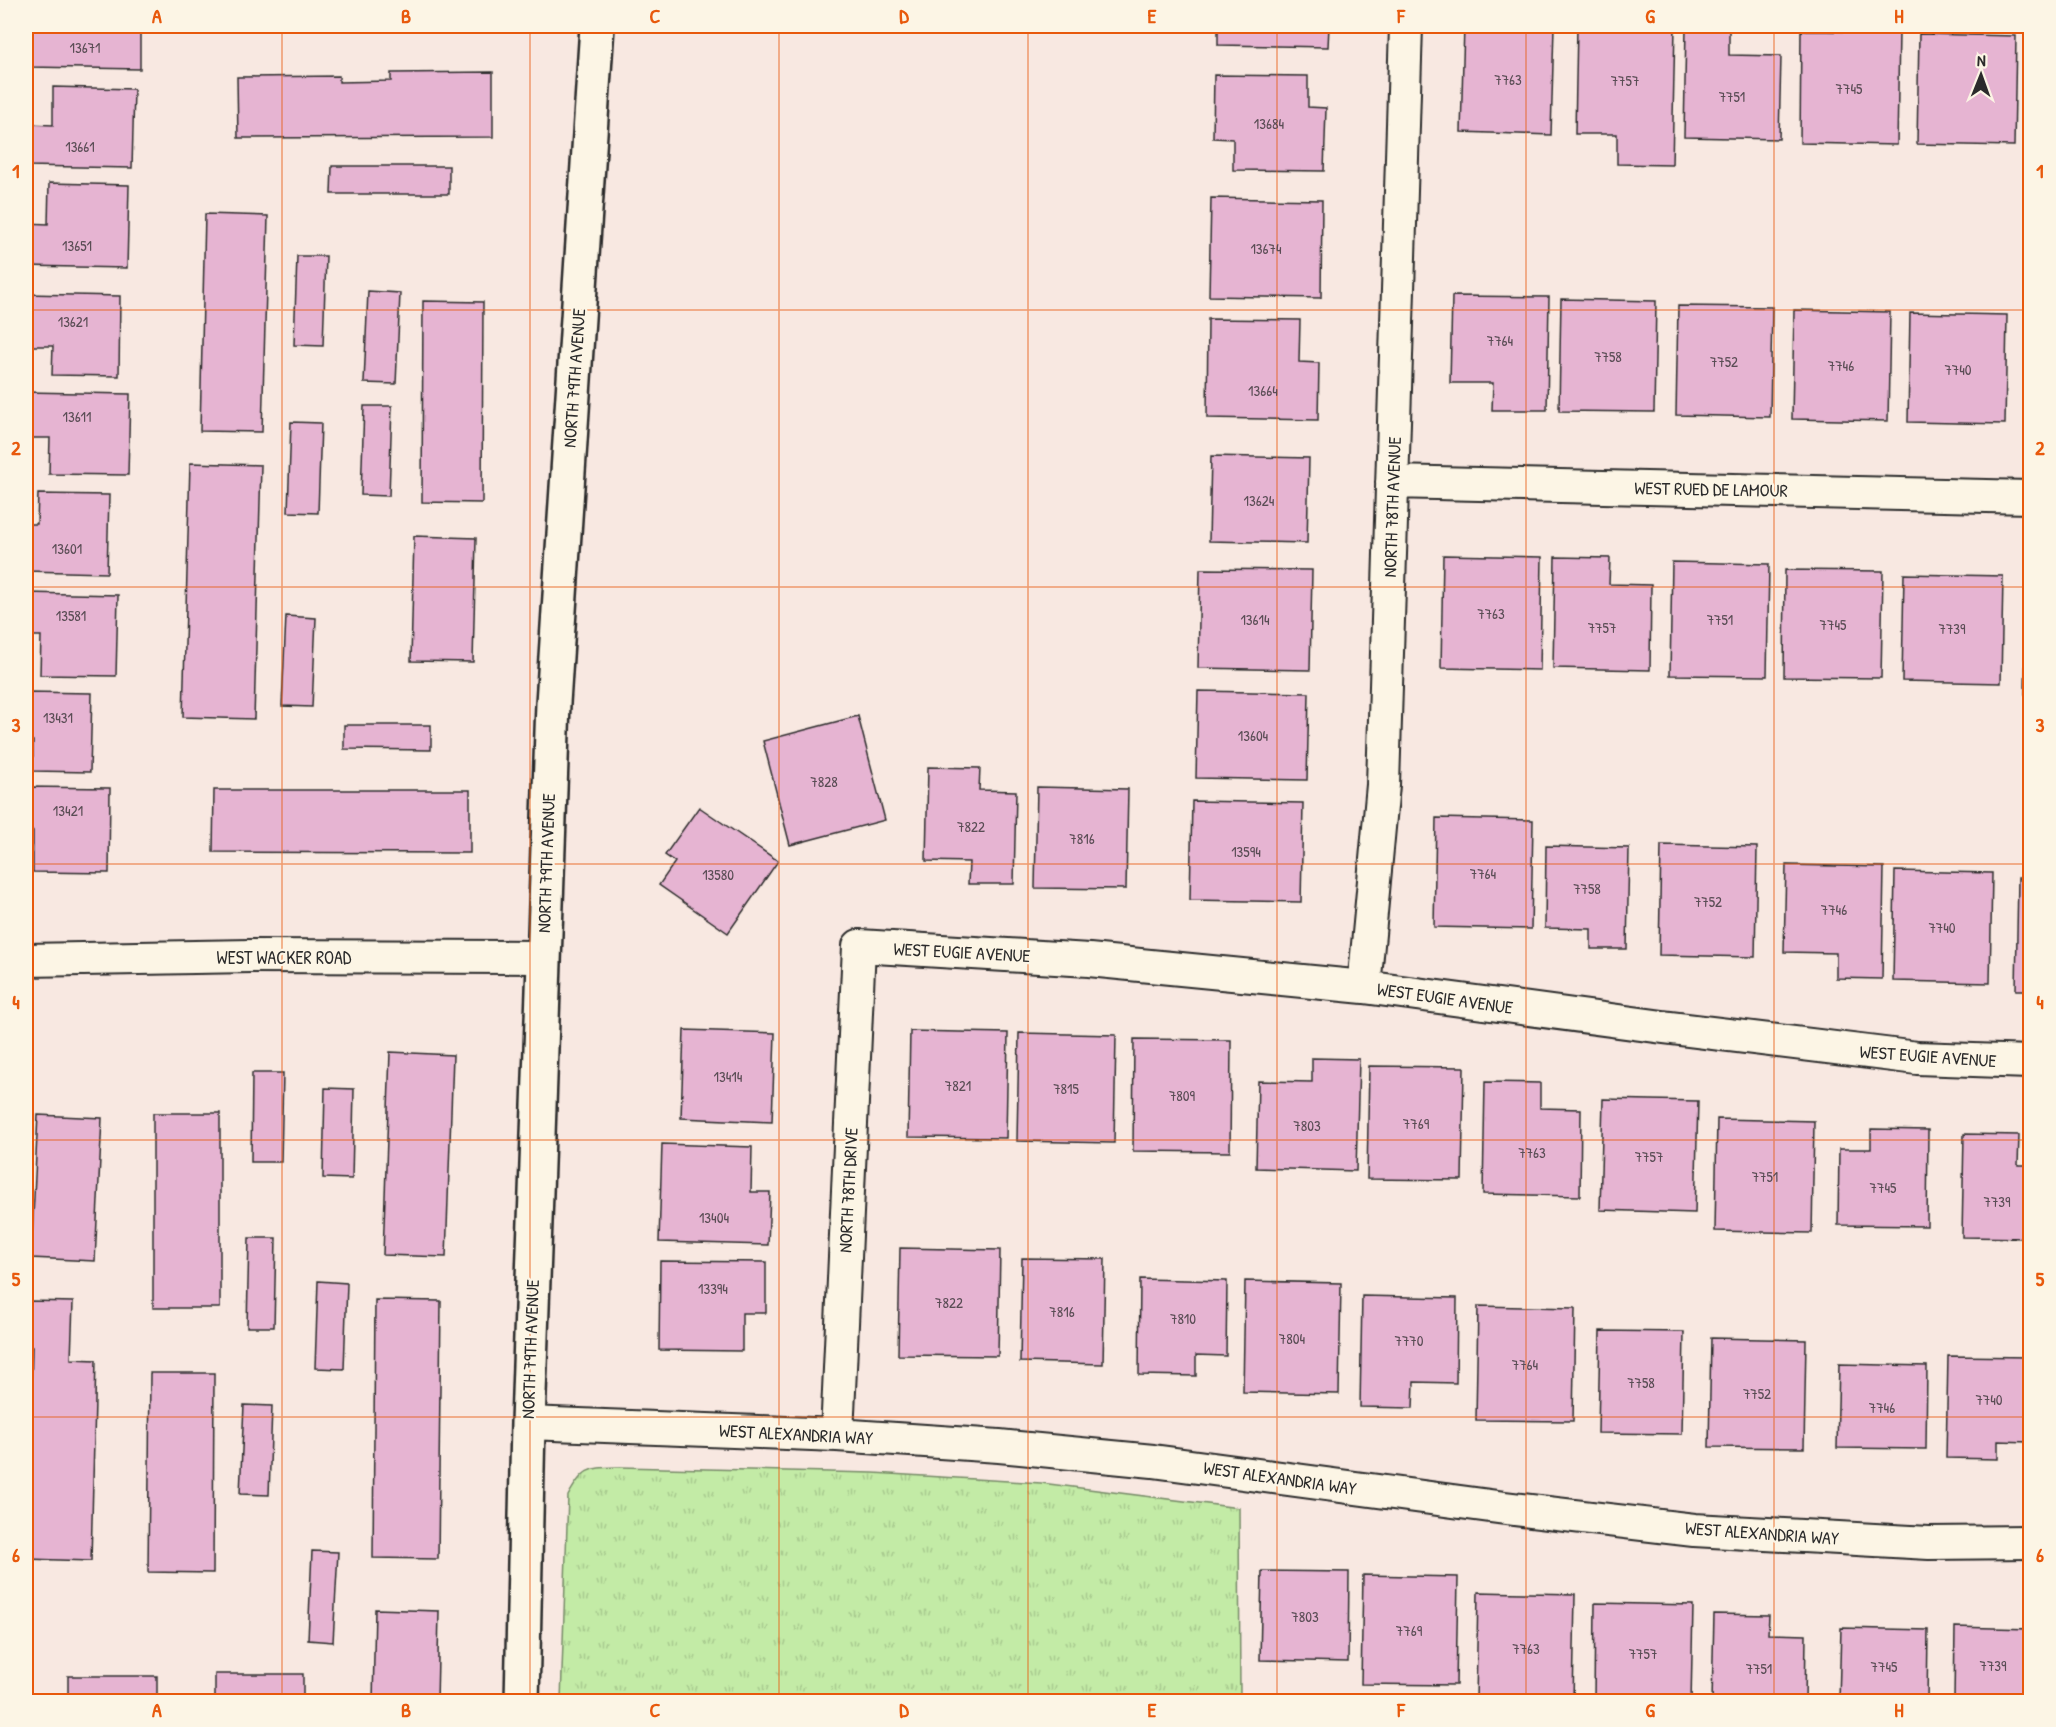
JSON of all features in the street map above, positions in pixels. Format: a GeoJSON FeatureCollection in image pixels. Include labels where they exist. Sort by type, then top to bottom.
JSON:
{"type":"FeatureCollection","features":[{"type":"Feature","properties":{"kind":"street","name":"NORTH 79TH AVENUE"},"geometry":{"type":"LineString","coordinates":[[522,1701],[528,1423],[553,703],[597,26]]}},
{"type":"Feature","properties":{"kind":"street","name":"NORTH 78TH AVENUE"},"geometry":{"type":"LineString","coordinates":[[1364,987],[1383,784],[1406,26]]}},
{"type":"Feature","properties":{"kind":"street","name":"WEST RUED DE LAMOUR"},"geometry":{"type":"LineString","coordinates":[[1392,482],[2031,497]]}},
{"type":"Feature","properties":{"kind":"street","name":"WEST EUGIE AVENUE"},"geometry":{"type":"LineString","coordinates":[[859,946],[1089,960],[1364,987],[1917,1058],[2031,1062]]}},
{"type":"Feature","properties":{"kind":"street","name":"NORTH 78TH DRIVE"},"geometry":{"type":"LineString","coordinates":[[837,1434],[859,946]]}},
{"type":"Feature","properties":{"kind":"street","name":"WEST WACKER ROAD"},"geometry":{"type":"LineString","coordinates":[[26,960],[251,956],[543,957]]}},
{"type":"Feature","properties":{"kind":"street","name":"WEST ALEXANDRIA WAY"},"geometry":{"type":"LineString","coordinates":[[528,1423],[837,1434],[999,1446],[1153,1461],[1505,1508],[1694,1530],[1929,1543],[2031,1542]]}},
{"type":"Feature","properties":{"kind":"green space"},"geometry":{"type":"Polygon","coordinates":[[[620,1467],[873,1473],[1041,1483],[1239,1508],[1240,1701],[561,1701],[568,1496],[578,1479],[588,1471],[620,1467]]]}},
{"type":"Feature","properties":{"kind":"building"},"geometry":{"type":"Polygon","coordinates":[[[140,26],[140,69],[30,67],[31,27],[140,26]]]}},
{"type":"Feature","properties":{"kind":"building"},"geometry":{"type":"Polygon","coordinates":[[[1218,26],[1329,26],[1328,47],[1218,45],[1218,26]]]}},
{"type":"Feature","properties":{"kind":"building"},"geometry":{"type":"Polygon","coordinates":[[[1464,26],[1554,26],[1551,135],[1461,132],[1464,26]]]}},
{"type":"Feature","properties":{"kind":"building"},"geometry":{"type":"Polygon","coordinates":[[[1577,26],[1675,26],[1672,165],[1617,164],[1617,134],[1575,134],[1577,26]]]}},
{"type":"Feature","properties":{"kind":"building"},"geometry":{"type":"Polygon","coordinates":[[[1686,27],[1729,28],[1729,55],[1781,56],[1779,139],[1684,137],[1686,27]]]}},
{"type":"Feature","properties":{"kind":"building"},"geometry":{"type":"Polygon","coordinates":[[[1801,31],[1899,32],[1897,145],[1800,143],[1801,31]]]}},
{"type":"Feature","properties":{"kind":"building"},"geometry":{"type":"Polygon","coordinates":[[[1919,34],[2016,36],[2014,146],[1917,144],[1919,34]]]}},
{"type":"Feature","properties":{"kind":"building"},"geometry":{"type":"Polygon","coordinates":[[[493,72],[493,137],[238,138],[237,77],[339,76],[339,82],[391,81],[391,73],[493,72]]]}},
{"type":"Feature","properties":{"kind":"building"},"geometry":{"type":"Polygon","coordinates":[[[1214,75],[1308,76],[1308,107],[1326,108],[1324,171],[1233,170],[1233,139],[1213,138],[1214,75]]]}},
{"type":"Feature","properties":{"kind":"building"},"geometry":{"type":"Polygon","coordinates":[[[53,87],[134,89],[132,168],[27,166],[28,124],[53,125],[53,87]]]}},
{"type":"Feature","properties":{"kind":"building"},"geometry":{"type":"Polygon","coordinates":[[[332,166],[449,166],[449,194],[331,194],[332,166]]]}},
{"type":"Feature","properties":{"kind":"building"},"geometry":{"type":"Polygon","coordinates":[[[49,183],[129,185],[127,268],[26,266],[26,223],[48,224],[49,183]]]}},
{"type":"Feature","properties":{"kind":"building"},"geometry":{"type":"Polygon","coordinates":[[[1211,198],[1322,200],[1321,298],[1209,296],[1211,198]]]}},
{"type":"Feature","properties":{"kind":"building"},"geometry":{"type":"Polygon","coordinates":[[[205,214],[268,216],[262,432],[200,431],[205,214]]]}},
{"type":"Feature","properties":{"kind":"building"},"geometry":{"type":"Polygon","coordinates":[[[297,256],[326,256],[323,346],[294,345],[297,256]]]}},
{"type":"Feature","properties":{"kind":"building"},"geometry":{"type":"Polygon","coordinates":[[[368,291],[400,293],[396,384],[364,383],[368,291]]]}},
{"type":"Feature","properties":{"kind":"building"},"geometry":{"type":"Polygon","coordinates":[[[26,294],[120,296],[119,376],[52,375],[53,346],[26,346],[26,294]]]}},
{"type":"Feature","properties":{"kind":"building"},"geometry":{"type":"Polygon","coordinates":[[[2028,294],[2030,294],[2030,408],[2026,408],[2028,294]]]}},
{"type":"Feature","properties":{"kind":"building"},"geometry":{"type":"Polygon","coordinates":[[[1452,296],[1549,297],[1547,410],[1492,410],[1493,383],[1450,383],[1452,296]]]}},
{"type":"Feature","properties":{"kind":"building"},"geometry":{"type":"Polygon","coordinates":[[[1561,299],[1656,301],[1654,412],[1559,411],[1561,299]]]}},
{"type":"Feature","properties":{"kind":"building"},"geometry":{"type":"Polygon","coordinates":[[[423,301],[483,302],[482,503],[422,502],[423,301]]]}},
{"type":"Feature","properties":{"kind":"building"},"geometry":{"type":"Polygon","coordinates":[[[1678,306],[1772,307],[1770,417],[1676,415],[1678,306]]]}},
{"type":"Feature","properties":{"kind":"building"},"geometry":{"type":"Polygon","coordinates":[[[1794,310],[1890,312],[1888,421],[1792,419],[1794,310]]]}},
{"type":"Feature","properties":{"kind":"building"},"geometry":{"type":"Polygon","coordinates":[[[1910,313],[2007,315],[2005,424],[1908,422],[1910,313]]]}},
{"type":"Feature","properties":{"kind":"building"},"geometry":{"type":"Polygon","coordinates":[[[1208,319],[1300,320],[1299,362],[1319,363],[1318,420],[1207,418],[1208,319]]]}},
{"type":"Feature","properties":{"kind":"building"},"geometry":{"type":"Polygon","coordinates":[[[26,392],[130,394],[128,475],[49,474],[50,438],[26,438],[26,392]]]}},
{"type":"Feature","properties":{"kind":"building"},"geometry":{"type":"Polygon","coordinates":[[[364,406],[392,406],[389,496],[361,495],[364,406]]]}},
{"type":"Feature","properties":{"kind":"building"},"geometry":{"type":"Polygon","coordinates":[[[291,422],[321,423],[318,513],[288,512],[291,422]]]}},
{"type":"Feature","properties":{"kind":"building"},"geometry":{"type":"Polygon","coordinates":[[[1211,456],[1309,458],[1307,543],[1209,541],[1211,456]]]}},
{"type":"Feature","properties":{"kind":"building"},"geometry":{"type":"Polygon","coordinates":[[[190,463],[261,465],[254,719],[183,717],[190,463]]]}},
{"type":"Feature","properties":{"kind":"building"},"geometry":{"type":"Polygon","coordinates":[[[38,494],[109,495],[107,573],[26,571],[26,524],[37,524],[38,494]]]}},
{"type":"Feature","properties":{"kind":"building"},"geometry":{"type":"Polygon","coordinates":[[[414,536],[476,538],[473,662],[411,661],[414,536]]]}},
{"type":"Feature","properties":{"kind":"building"},"geometry":{"type":"Polygon","coordinates":[[[1443,555],[1542,557],[1540,670],[1441,668],[1443,555]]]}},
{"type":"Feature","properties":{"kind":"building"},"geometry":{"type":"Polygon","coordinates":[[[1555,557],[1610,558],[1609,584],[1651,585],[1650,670],[1553,668],[1555,557]]]}},
{"type":"Feature","properties":{"kind":"building"},"geometry":{"type":"Polygon","coordinates":[[[1672,562],[1769,564],[1767,676],[1670,675],[1672,562]]]}},
{"type":"Feature","properties":{"kind":"building"},"geometry":{"type":"Polygon","coordinates":[[[1200,569],[1312,570],[1310,670],[1198,668],[1200,569]]]}},
{"type":"Feature","properties":{"kind":"building"},"geometry":{"type":"Polygon","coordinates":[[[1785,570],[1883,571],[1881,678],[1784,677],[1785,570]]]}},
{"type":"Feature","properties":{"kind":"building"},"geometry":{"type":"Polygon","coordinates":[[[1904,574],[2003,576],[2001,683],[1902,681],[1904,574]]]}},
{"type":"Feature","properties":{"kind":"building"},"geometry":{"type":"Polygon","coordinates":[[[2027,584],[2030,584],[2030,694],[2025,694],[2027,584]]]}},
{"type":"Feature","properties":{"kind":"building"},"geometry":{"type":"Polygon","coordinates":[[[26,593],[118,595],[116,676],[40,675],[41,636],[26,636],[26,593]]]}},
{"type":"Feature","properties":{"kind":"building"},"geometry":{"type":"Polygon","coordinates":[[[286,616],[316,618],[312,707],[282,706],[286,616]]]}},
{"type":"Feature","properties":{"kind":"building"},"geometry":{"type":"Polygon","coordinates":[[[1198,691],[1309,693],[1307,780],[1196,778],[1198,691]]]}},
{"type":"Feature","properties":{"kind":"building"},"geometry":{"type":"Polygon","coordinates":[[[26,692],[92,693],[90,772],[33,771],[33,741],[26,741],[26,692]]]}},
{"type":"Feature","properties":{"kind":"building"},"geometry":{"type":"Polygon","coordinates":[[[858,716],[885,820],[790,845],[763,741],[858,716]]]}},
{"type":"Feature","properties":{"kind":"building"},"geometry":{"type":"Polygon","coordinates":[[[344,725],[431,725],[431,750],[344,749],[344,725]]]}},
{"type":"Feature","properties":{"kind":"building"},"geometry":{"type":"Polygon","coordinates":[[[928,767],[980,768],[979,790],[1016,791],[1014,884],[968,884],[969,862],[926,861],[928,767]]]}},
{"type":"Feature","properties":{"kind":"building"},"geometry":{"type":"Polygon","coordinates":[[[26,787],[110,788],[109,873],[33,872],[33,831],[26,831],[26,787]]]}},
{"type":"Feature","properties":{"kind":"building"},"geometry":{"type":"Polygon","coordinates":[[[1037,787],[1128,789],[1126,889],[1035,888],[1037,787]]]}},
{"type":"Feature","properties":{"kind":"building"},"geometry":{"type":"Polygon","coordinates":[[[214,790],[470,790],[470,853],[213,852],[214,790]]]}},
{"type":"Feature","properties":{"kind":"building"},"geometry":{"type":"Polygon","coordinates":[[[1192,801],[1303,803],[1301,902],[1190,900],[1192,801]]]}},
{"type":"Feature","properties":{"kind":"building"},"geometry":{"type":"Polygon","coordinates":[[[699,807],[778,861],[728,933],[659,885],[675,862],[665,855],[699,807]]]}},
{"type":"Feature","properties":{"kind":"building"},"geometry":{"type":"Polygon","coordinates":[[[1436,818],[1533,820],[1531,929],[1434,927],[1436,818]]]}},
{"type":"Feature","properties":{"kind":"building"},"geometry":{"type":"Polygon","coordinates":[[[1661,845],[1757,847],[1755,957],[1659,955],[1661,845]]]}},
{"type":"Feature","properties":{"kind":"building"},"geometry":{"type":"Polygon","coordinates":[[[1546,846],[1629,848],[1627,949],[1591,949],[1591,929],[1545,928],[1546,846]]]}},
{"type":"Feature","properties":{"kind":"building"},"geometry":{"type":"Polygon","coordinates":[[[1786,865],[1884,867],[1882,979],[1836,978],[1836,953],[1784,952],[1786,865]]]}},
{"type":"Feature","properties":{"kind":"building"},"geometry":{"type":"Polygon","coordinates":[[[1895,871],[1992,873],[1990,983],[1893,981],[1895,871]]]}},
{"type":"Feature","properties":{"kind":"building"},"geometry":{"type":"Polygon","coordinates":[[[2018,878],[2030,878],[2030,990],[2016,990],[2018,878]]]}},
{"type":"Feature","properties":{"kind":"building"},"geometry":{"type":"Polygon","coordinates":[[[684,1030],[775,1033],[772,1122],[681,1118],[684,1030]]]}},
{"type":"Feature","properties":{"kind":"building"},"geometry":{"type":"Polygon","coordinates":[[[910,1031],[1008,1033],[1006,1138],[908,1137],[910,1031]]]}},
{"type":"Feature","properties":{"kind":"building"},"geometry":{"type":"Polygon","coordinates":[[[1019,1033],[1116,1035],[1114,1143],[1017,1141],[1019,1033]]]}},
{"type":"Feature","properties":{"kind":"building"},"geometry":{"type":"Polygon","coordinates":[[[1134,1039],[1231,1040],[1230,1152],[1133,1151],[1134,1039]]]}},
{"type":"Feature","properties":{"kind":"building"},"geometry":{"type":"Polygon","coordinates":[[[390,1052],[453,1055],[446,1257],[383,1255],[390,1052]]]}},
{"type":"Feature","properties":{"kind":"building"},"geometry":{"type":"Polygon","coordinates":[[[1312,1058],[1359,1059],[1356,1171],[1256,1168],[1258,1081],[1312,1082],[1312,1058]]]}},
{"type":"Feature","properties":{"kind":"building"},"geometry":{"type":"Polygon","coordinates":[[[1369,1066],[1464,1067],[1462,1180],[1367,1179],[1369,1066]]]}},
{"type":"Feature","properties":{"kind":"building"},"geometry":{"type":"Polygon","coordinates":[[[252,1073],[283,1073],[281,1162],[251,1162],[252,1073]]]}},
{"type":"Feature","properties":{"kind":"building"},"geometry":{"type":"Polygon","coordinates":[[[1485,1082],[1540,1083],[1540,1108],[1581,1109],[1580,1196],[1483,1194],[1485,1082]]]}},
{"type":"Feature","properties":{"kind":"building"},"geometry":{"type":"Polygon","coordinates":[[[325,1088],[354,1089],[352,1179],[323,1178],[325,1088]]]}},
{"type":"Feature","properties":{"kind":"building"},"geometry":{"type":"Polygon","coordinates":[[[1603,1099],[1698,1101],[1695,1213],[1600,1210],[1603,1099]]]}},
{"type":"Feature","properties":{"kind":"building"},"geometry":{"type":"Polygon","coordinates":[[[153,1113],[220,1113],[220,1308],[153,1308],[153,1113]]]}},
{"type":"Feature","properties":{"kind":"building"},"geometry":{"type":"Polygon","coordinates":[[[38,1115],[102,1118],[95,1261],[31,1258],[38,1115]]]}},
{"type":"Feature","properties":{"kind":"building"},"geometry":{"type":"Polygon","coordinates":[[[1717,1119],[1814,1121],[1812,1233],[1715,1231],[1717,1119]]]}},
{"type":"Feature","properties":{"kind":"building"},"geometry":{"type":"Polygon","coordinates":[[[1871,1129],[1928,1130],[1927,1226],[1838,1225],[1839,1149],[1871,1149],[1871,1129]]]}},
{"type":"Feature","properties":{"kind":"building"},"geometry":{"type":"Polygon","coordinates":[[[1964,1134],[2019,1135],[2018,1165],[2030,1165],[2030,1238],[1962,1237],[1964,1134]]]}},
{"type":"Feature","properties":{"kind":"building"},"geometry":{"type":"Polygon","coordinates":[[[662,1144],[752,1147],[751,1192],[770,1192],[768,1245],[659,1242],[662,1144]]]}},
{"type":"Feature","properties":{"kind":"building"},"geometry":{"type":"Polygon","coordinates":[[[249,1238],[276,1238],[274,1327],[247,1327],[249,1238]]]}},
{"type":"Feature","properties":{"kind":"building"},"geometry":{"type":"Polygon","coordinates":[[[900,1248],[1000,1250],[998,1356],[898,1355],[900,1248]]]}},
{"type":"Feature","properties":{"kind":"building"},"geometry":{"type":"Polygon","coordinates":[[[1022,1258],[1105,1259],[1103,1364],[1020,1362],[1022,1258]]]}},
{"type":"Feature","properties":{"kind":"building"},"geometry":{"type":"Polygon","coordinates":[[[660,1261],[766,1262],[766,1313],[742,1313],[742,1351],[659,1350],[660,1261]]]}},
{"type":"Feature","properties":{"kind":"building"},"geometry":{"type":"Polygon","coordinates":[[[1140,1279],[1227,1281],[1226,1356],[1196,1355],[1196,1376],[1139,1375],[1140,1279]]]}},
{"type":"Feature","properties":{"kind":"building"},"geometry":{"type":"Polygon","coordinates":[[[318,1281],[347,1283],[344,1369],[315,1368],[318,1281]]]}},
{"type":"Feature","properties":{"kind":"building"},"geometry":{"type":"Polygon","coordinates":[[[1245,1281],[1341,1283],[1339,1394],[1243,1392],[1245,1281]]]}},
{"type":"Feature","properties":{"kind":"building"},"geometry":{"type":"Polygon","coordinates":[[[1362,1296],[1457,1298],[1456,1383],[1414,1382],[1413,1408],[1360,1407],[1362,1296]]]}},
{"type":"Feature","properties":{"kind":"building"},"geometry":{"type":"Polygon","coordinates":[[[375,1300],[441,1301],[438,1559],[373,1558],[375,1300]]]}},
{"type":"Feature","properties":{"kind":"building"},"geometry":{"type":"Polygon","coordinates":[[[28,1301],[73,1302],[71,1359],[96,1360],[91,1561],[27,1559],[32,1347],[27,1347],[28,1301]]]}},
{"type":"Feature","properties":{"kind":"building"},"geometry":{"type":"Polygon","coordinates":[[[1478,1306],[1575,1308],[1573,1421],[1476,1420],[1478,1306]]]}},
{"type":"Feature","properties":{"kind":"building"},"geometry":{"type":"Polygon","coordinates":[[[1600,1331],[1684,1332],[1682,1434],[1598,1433],[1600,1331]]]}},
{"type":"Feature","properties":{"kind":"building"},"geometry":{"type":"Polygon","coordinates":[[[1711,1338],[1806,1340],[1804,1448],[1709,1447],[1711,1338]]]}},
{"type":"Feature","properties":{"kind":"building"},"geometry":{"type":"Polygon","coordinates":[[[1948,1356],[2030,1357],[2030,1442],[1998,1441],[1998,1459],[1946,1458],[1948,1356]]]}},
{"type":"Feature","properties":{"kind":"building"},"geometry":{"type":"Polygon","coordinates":[[[1839,1364],[1927,1366],[1926,1449],[1837,1448],[1839,1364]]]}},
{"type":"Feature","properties":{"kind":"building"},"geometry":{"type":"Polygon","coordinates":[[[150,1373],[214,1373],[213,1573],[148,1572],[150,1373]]]}},
{"type":"Feature","properties":{"kind":"building"},"geometry":{"type":"Polygon","coordinates":[[[244,1405],[272,1406],[269,1495],[240,1494],[244,1405]]]}},
{"type":"Feature","properties":{"kind":"building"},"geometry":{"type":"Polygon","coordinates":[[[312,1551],[338,1552],[333,1642],[308,1640],[312,1551]]]}},
{"type":"Feature","properties":{"kind":"building"},"geometry":{"type":"Polygon","coordinates":[[[1262,1571],[1349,1572],[1348,1662],[1260,1660],[1262,1571]]]}},
{"type":"Feature","properties":{"kind":"building"},"geometry":{"type":"Polygon","coordinates":[[[1363,1575],[1458,1577],[1456,1685],[1361,1684],[1363,1575]]]}},
{"type":"Feature","properties":{"kind":"building"},"geometry":{"type":"Polygon","coordinates":[[[1478,1592],[1575,1594],[1573,1702],[1476,1702],[1478,1592]]]}},
{"type":"Feature","properties":{"kind":"building"},"geometry":{"type":"Polygon","coordinates":[[[1595,1603],[1693,1605],[1691,1702],[1594,1702],[1595,1603]]]}},
{"type":"Feature","properties":{"kind":"building"},"geometry":{"type":"Polygon","coordinates":[[[375,1609],[439,1611],[437,1702],[373,1702],[375,1609]]]}},
{"type":"Feature","properties":{"kind":"building"},"geometry":{"type":"Polygon","coordinates":[[[1714,1614],[1769,1615],[1768,1634],[1806,1635],[1805,1702],[1712,1702],[1714,1614]]]}},
{"type":"Feature","properties":{"kind":"building"},"geometry":{"type":"Polygon","coordinates":[[[1955,1627],[2030,1629],[2030,1702],[1954,1702],[1955,1627]]]}},
{"type":"Feature","properties":{"kind":"building"},"geometry":{"type":"Polygon","coordinates":[[[1841,1628],[1928,1630],[1927,1702],[1839,1702],[1841,1628]]]}},
{"type":"Feature","properties":{"kind":"building"},"geometry":{"type":"Polygon","coordinates":[[[215,1674],[303,1674],[303,1702],[215,1702],[215,1674]]]}},
{"type":"Feature","properties":{"kind":"building"},"geometry":{"type":"Polygon","coordinates":[[[68,1676],[157,1676],[157,1701],[68,1702],[68,1676]]]}}]}
